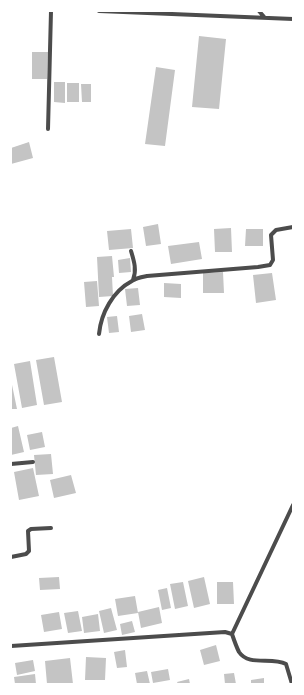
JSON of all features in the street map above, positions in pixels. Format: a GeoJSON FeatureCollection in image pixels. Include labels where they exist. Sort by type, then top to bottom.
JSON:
{"type":"FeatureCollection","features":[{"type":"Feature","properties":{"kind":"street"},"geometry":{"type":"LineString","coordinates":[[48,129],[51,11]]}},
{"type":"Feature","properties":{"kind":"street"},"geometry":{"type":"LineString","coordinates":[[99,11],[293,19]]}},
{"type":"Feature","properties":{"kind":"street"},"geometry":{"type":"LineString","coordinates":[[259,11],[265,18]]}},
{"type":"Feature","properties":{"kind":"street"},"geometry":{"type":"LineString","coordinates":[[99,334],[102,316],[113,298],[123,286],[133,280],[147,276],[270,265],[273,260],[270,237],[272,233],[281,229],[293,227]]}},
{"type":"Feature","properties":{"kind":"street"},"geometry":{"type":"LineString","coordinates":[[131,251],[135,268],[133,280]]}},
{"type":"Feature","properties":{"kind":"street"},"geometry":{"type":"LineString","coordinates":[[11,464],[33,462]]}},
{"type":"Feature","properties":{"kind":"street"},"geometry":{"type":"LineString","coordinates":[[292,684],[286,664],[279,660],[252,660],[245,658],[239,651],[232,634],[293,505]]}},
{"type":"Feature","properties":{"kind":"street"},"geometry":{"type":"LineString","coordinates":[[11,557],[26,554],[29,551],[28,531],[31,529],[51,528]]}},
{"type":"Feature","properties":{"kind":"street"},"geometry":{"type":"LineString","coordinates":[[11,646],[217,631],[232,634]]}},
{"type":"Feature","properties":{"kind":"building"},"geometry":{"type":"Polygon","coordinates":[[[199,36],[226,39],[219,109],[192,107],[199,36]]]}},
{"type":"Feature","properties":{"kind":"building"},"geometry":{"type":"Polygon","coordinates":[[[32,52],[48,52],[47,79],[32,79],[32,52]]]}},
{"type":"Feature","properties":{"kind":"building"},"geometry":{"type":"Polygon","coordinates":[[[156,67],[175,70],[165,146],[145,144],[156,67]]]}},
{"type":"Feature","properties":{"kind":"building"},"geometry":{"type":"Polygon","coordinates":[[[54,82],[65,82],[65,103],[54,102],[54,82]]]}},
{"type":"Feature","properties":{"kind":"building"},"geometry":{"type":"Polygon","coordinates":[[[67,83],[79,83],[79,102],[67,102],[67,83]]]}},
{"type":"Feature","properties":{"kind":"building"},"geometry":{"type":"Polygon","coordinates":[[[81,84],[91,84],[91,102],[82,102],[81,84]]]}},
{"type":"Feature","properties":{"kind":"building"},"geometry":{"type":"Polygon","coordinates":[[[29,142],[33,158],[11,164],[11,148],[29,142]]]}},
{"type":"Feature","properties":{"kind":"building"},"geometry":{"type":"Polygon","coordinates":[[[158,224],[161,244],[146,246],[143,227],[158,224]]]}},
{"type":"Feature","properties":{"kind":"building"},"geometry":{"type":"Polygon","coordinates":[[[231,228],[232,252],[215,252],[214,229],[231,228]]]}},
{"type":"Feature","properties":{"kind":"building"},"geometry":{"type":"Polygon","coordinates":[[[131,229],[133,248],[109,250],[107,231],[131,229]]]}},
{"type":"Feature","properties":{"kind":"building"},"geometry":{"type":"Polygon","coordinates":[[[246,229],[263,229],[263,246],[245,246],[246,229]]]}},
{"type":"Feature","properties":{"kind":"building"},"geometry":{"type":"Polygon","coordinates":[[[199,242],[202,259],[171,264],[168,246],[199,242]]]}},
{"type":"Feature","properties":{"kind":"building"},"geometry":{"type":"Polygon","coordinates":[[[112,256],[114,277],[112,277],[113,296],[99,297],[97,257],[112,256]]]}},
{"type":"Feature","properties":{"kind":"building"},"geometry":{"type":"Polygon","coordinates":[[[130,258],[131,272],[119,273],[118,260],[130,258]]]}},
{"type":"Feature","properties":{"kind":"building"},"geometry":{"type":"Polygon","coordinates":[[[223,272],[224,293],[203,293],[203,273],[223,272]]]}},
{"type":"Feature","properties":{"kind":"building"},"geometry":{"type":"Polygon","coordinates":[[[272,273],[276,300],[256,303],[253,275],[272,273]]]}},
{"type":"Feature","properties":{"kind":"building"},"geometry":{"type":"Polygon","coordinates":[[[97,281],[99,306],[86,307],[84,282],[97,281]]]}},
{"type":"Feature","properties":{"kind":"building"},"geometry":{"type":"Polygon","coordinates":[[[164,283],[181,284],[181,298],[164,297],[164,283]]]}},
{"type":"Feature","properties":{"kind":"building"},"geometry":{"type":"Polygon","coordinates":[[[138,288],[140,305],[127,306],[125,289],[138,288]]]}},
{"type":"Feature","properties":{"kind":"building"},"geometry":{"type":"Polygon","coordinates":[[[142,314],[145,330],[131,332],[129,316],[142,314]]]}},
{"type":"Feature","properties":{"kind":"building"},"geometry":{"type":"Polygon","coordinates":[[[117,316],[119,332],[109,333],[107,317],[117,316]]]}},
{"type":"Feature","properties":{"kind":"building"},"geometry":{"type":"Polygon","coordinates":[[[54,357],[62,402],[44,405],[36,360],[54,357]]]}},
{"type":"Feature","properties":{"kind":"building"},"geometry":{"type":"Polygon","coordinates":[[[30,361],[37,405],[22,408],[14,364],[30,361]]]}},
{"type":"Feature","properties":{"kind":"building"},"geometry":{"type":"Polygon","coordinates":[[[11,380],[17,409],[11,409],[11,380]]]}},
{"type":"Feature","properties":{"kind":"building"},"geometry":{"type":"Polygon","coordinates":[[[18,426],[24,452],[11,455],[11,428],[18,426]]]}},
{"type":"Feature","properties":{"kind":"building"},"geometry":{"type":"Polygon","coordinates":[[[42,432],[45,447],[30,450],[27,435],[42,432]]]}},
{"type":"Feature","properties":{"kind":"building"},"geometry":{"type":"Polygon","coordinates":[[[51,454],[53,474],[36,475],[34,455],[51,454]]]}},
{"type":"Feature","properties":{"kind":"building"},"geometry":{"type":"Polygon","coordinates":[[[33,468],[39,496],[19,500],[14,472],[33,468]]]}},
{"type":"Feature","properties":{"kind":"building"},"geometry":{"type":"Polygon","coordinates":[[[71,475],[76,493],[54,498],[50,480],[71,475]]]}},
{"type":"Feature","properties":{"kind":"building"},"geometry":{"type":"Polygon","coordinates":[[[59,577],[60,589],[40,590],[39,578],[59,577]]]}},
{"type":"Feature","properties":{"kind":"building"},"geometry":{"type":"Polygon","coordinates":[[[204,577],[210,604],[194,608],[188,581],[204,577]]]}},
{"type":"Feature","properties":{"kind":"building"},"geometry":{"type":"Polygon","coordinates":[[[183,582],[188,606],[175,609],[170,584],[183,582]]]}},
{"type":"Feature","properties":{"kind":"building"},"geometry":{"type":"Polygon","coordinates":[[[217,582],[233,582],[234,604],[217,604],[217,582]]]}},
{"type":"Feature","properties":{"kind":"building"},"geometry":{"type":"Polygon","coordinates":[[[167,588],[171,608],[162,610],[158,590],[167,588]]]}},
{"type":"Feature","properties":{"kind":"building"},"geometry":{"type":"Polygon","coordinates":[[[135,596],[138,613],[118,616],[115,599],[135,596]]]}},
{"type":"Feature","properties":{"kind":"building"},"geometry":{"type":"Polygon","coordinates":[[[159,607],[162,623],[141,628],[138,612],[159,607]]]}},
{"type":"Feature","properties":{"kind":"building"},"geometry":{"type":"Polygon","coordinates":[[[111,608],[117,630],[104,633],[99,611],[111,608]]]}},
{"type":"Feature","properties":{"kind":"building"},"geometry":{"type":"Polygon","coordinates":[[[78,611],[82,631],[68,633],[64,613],[78,611]]]}},
{"type":"Feature","properties":{"kind":"building"},"geometry":{"type":"Polygon","coordinates":[[[59,612],[62,629],[44,632],[41,615],[59,612]]]}},
{"type":"Feature","properties":{"kind":"building"},"geometry":{"type":"Polygon","coordinates":[[[98,614],[100,631],[84,633],[82,617],[98,614]]]}},
{"type":"Feature","properties":{"kind":"building"},"geometry":{"type":"Polygon","coordinates":[[[132,621],[135,632],[122,635],[120,624],[132,621]]]}},
{"type":"Feature","properties":{"kind":"building"},"geometry":{"type":"Polygon","coordinates":[[[216,645],[220,661],[204,665],[200,650],[216,645]]]}},
{"type":"Feature","properties":{"kind":"building"},"geometry":{"type":"Polygon","coordinates":[[[125,650],[127,667],[117,668],[114,652],[125,650]]]}},
{"type":"Feature","properties":{"kind":"building"},"geometry":{"type":"Polygon","coordinates":[[[86,657],[106,658],[105,680],[85,680],[86,657]]]}},
{"type":"Feature","properties":{"kind":"building"},"geometry":{"type":"Polygon","coordinates":[[[70,658],[73,684],[47,684],[45,661],[70,658]]]}},
{"type":"Feature","properties":{"kind":"building"},"geometry":{"type":"Polygon","coordinates":[[[33,660],[35,671],[17,675],[15,663],[33,660]]]}},
{"type":"Feature","properties":{"kind":"building"},"geometry":{"type":"Polygon","coordinates":[[[168,669],[170,680],[153,683],[151,672],[168,669]]]}},
{"type":"Feature","properties":{"kind":"building"},"geometry":{"type":"Polygon","coordinates":[[[147,671],[150,684],[137,684],[135,673],[147,671]]]}},
{"type":"Feature","properties":{"kind":"building"},"geometry":{"type":"Polygon","coordinates":[[[234,673],[236,684],[225,684],[224,674],[234,673]]]}},
{"type":"Feature","properties":{"kind":"building"},"geometry":{"type":"Polygon","coordinates":[[[35,674],[36,684],[15,684],[14,677],[35,674]]]}},
{"type":"Feature","properties":{"kind":"building"},"geometry":{"type":"Polygon","coordinates":[[[264,678],[264,684],[251,684],[251,680],[264,678]]]}},
{"type":"Feature","properties":{"kind":"building"},"geometry":{"type":"Polygon","coordinates":[[[189,679],[190,684],[178,684],[177,682],[189,679]]]}}]}
